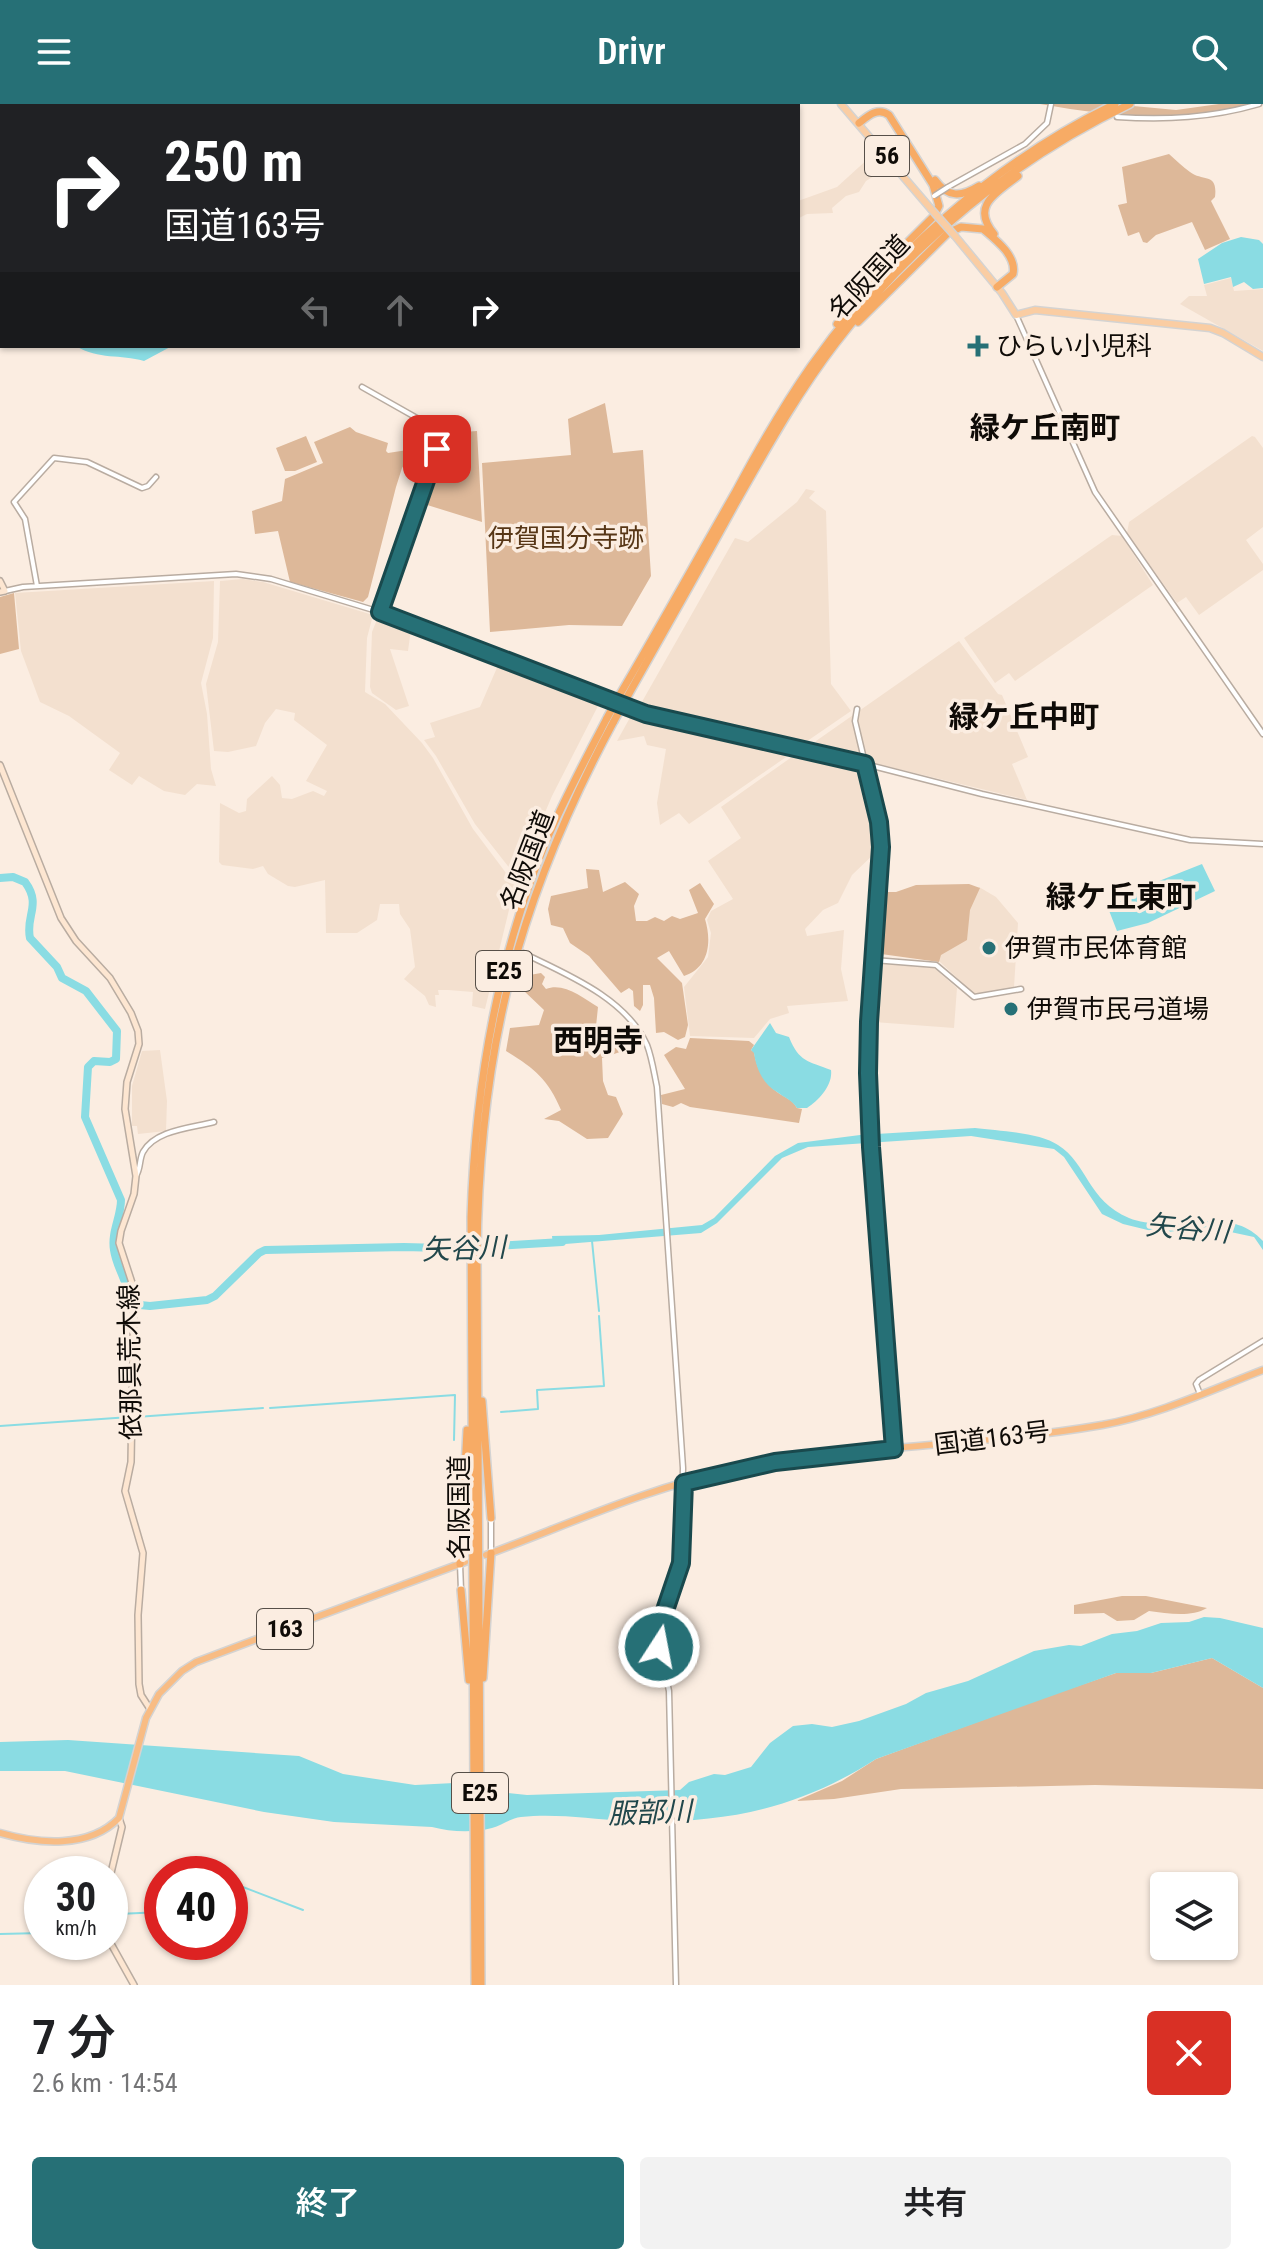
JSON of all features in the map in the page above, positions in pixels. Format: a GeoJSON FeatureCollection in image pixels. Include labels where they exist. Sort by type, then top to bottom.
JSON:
{"type":"FeatureCollection","features":[{"type":"Feature","properties":{"kind":"highway","name":"名阪国道"},"geometry":{"type":"LineString","coordinates":[[623,697],[765,437],[810,367],[863,300],[914,246],[970,198],[1061,133],[1115,104]]}},
{"type":"Feature","properties":{"kind":"highway","name":"名阪国道"},"geometry":{"type":"LineString","coordinates":[[477,1724],[471,1337],[474,1255],[472,1162],[484,1061],[501,979],[545,845],[569,792],[787,414],[850,324],[908,261],[983,196],[1070,135],[1130,104]]}},
{"type":"Feature","properties":{"kind":"highway"},"geometry":{"type":"LineString","coordinates":[[858,122],[874,108],[889,109],[936,183],[953,195],[969,192],[1061,133]]}},
{"type":"Feature","properties":{"kind":"highway"},"geometry":{"type":"LineString","coordinates":[[810,367],[858,295],[934,216],[939,206],[933,185],[889,115],[876,112],[858,122]]}},
{"type":"Feature","properties":{"kind":"highway"},"geometry":{"type":"LineString","coordinates":[[999,289],[1016,278],[1019,264],[987,226],[985,207],[992,197],[1070,135]]}},
{"type":"Feature","properties":{"kind":"highway"},"geometry":{"type":"LineString","coordinates":[[787,414],[863,317],[952,230],[967,226],[983,229],[1011,258],[1015,269],[999,289]]}},
{"type":"Feature","properties":{"kind":"highway","name":"名阪国道"},"geometry":{"type":"LineString","coordinates":[[474,1255],[478,1355],[477,1724]]}},
{"type":"Feature","properties":{"kind":"highway"},"geometry":{"type":"LineString","coordinates":[[462,1563],[471,1337]]}},
{"type":"Feature","properties":{"kind":"highway"},"geometry":{"type":"LineString","coordinates":[[478,1355],[491,1518]]}},
{"type":"Feature","properties":{"kind":"highway","name":"国道163号"},"geometry":{"type":"LineString","coordinates":[[489,1554],[684,1483],[775,1462],[1103,1425],[1160,1410],[1263,1370]]}},
{"type":"Feature","properties":{"kind":"highway"},"geometry":{"type":"LineString","coordinates":[[475,1985],[477,1724],[489,1554]]}},
{"type":"Feature","properties":{"kind":"highway","name":"163"},"geometry":{"type":"LineString","coordinates":[[119,1818],[150,1709],[169,1682],[196,1662],[462,1563]]}},
{"type":"Feature","properties":{"kind":"highway"},"geometry":{"type":"LineString","coordinates":[[461,1590],[477,1724]]}},
{"type":"Feature","properties":{"kind":"highway"},"geometry":{"type":"LineString","coordinates":[[0,1833],[35,1842],[62,1841],[90,1835],[112,1825],[119,1818]]}},
{"type":"Feature","properties":{"kind":"highway"},"geometry":{"type":"LineString","coordinates":[[477,1860],[481,1985]]}},
{"type":"Feature","properties":{"kind":"main road","name":"56"},"geometry":{"type":"LineString","coordinates":[[841,104],[999,289],[1016,315]]}},
{"type":"Feature","properties":{"kind":"main road"},"geometry":{"type":"LineString","coordinates":[[1016,315],[1035,310],[1192,325],[1223,333],[1263,357]]}},
{"type":"Feature","properties":{"kind":"main road"},"geometry":{"type":"LineString","coordinates":[[0,581],[2,592]]}},
{"type":"Feature","properties":{"kind":"main road","name":"依那具荒木線"},"geometry":{"type":"LineString","coordinates":[[0,765],[61,918],[76,941],[110,978],[138,1031],[139,1044],[127,1082],[125,1109],[136,1176],[134,1194],[119,1243],[132,1281],[134,1306],[131,1462],[125,1491],[143,1553],[138,1615],[139,1684],[141,1695],[150,1709]]}},
{"type":"Feature","properties":{"kind":"main road"},"geometry":{"type":"LineString","coordinates":[[115,1856],[122,1827],[119,1818]]}},
{"type":"Feature","properties":{"kind":"main road"},"geometry":{"type":"LineString","coordinates":[[120,1960],[134,1985]]}},
{"type":"Feature","properties":{"kind":"street"},"geometry":{"type":"LineString","coordinates":[[929,206],[934,196],[1012,153],[1044,128],[1051,104]]}},
{"type":"Feature","properties":{"kind":"street"},"geometry":{"type":"LineString","coordinates":[[1117,117],[1182,119],[1232,112],[1259,104]]}},
{"type":"Feature","properties":{"kind":"street"},"geometry":{"type":"LineString","coordinates":[[1016,315],[1095,492],[1263,734]]}},
{"type":"Feature","properties":{"kind":"street"},"geometry":{"type":"LineString","coordinates":[[362,387],[431,426],[437,445],[380,612]]}},
{"type":"Feature","properties":{"kind":"street"},"geometry":{"type":"LineString","coordinates":[[37,586],[25,519],[14,502],[54,458],[87,462],[142,488],[156,477]]}},
{"type":"Feature","properties":{"kind":"street"},"geometry":{"type":"LineString","coordinates":[[2,592],[37,586],[247,574],[380,612],[646,714],[865,764],[992,797],[1190,840],[1263,844]]}},
{"type":"Feature","properties":{"kind":"street"},"geometry":{"type":"LineString","coordinates":[[857,709],[855,721],[879,822],[881,847],[869,1022],[870,1133],[894,1449]]}},
{"type":"Feature","properties":{"kind":"street"},"geometry":{"type":"LineString","coordinates":[[523,953],[585,982],[632,1021],[646,1042],[657,1087],[684,1483],[681,1563],[658,1639],[667,1674],[676,1985]]}},
{"type":"Feature","properties":{"kind":"street"},"geometry":{"type":"LineString","coordinates":[[874,960],[933,964],[974,997],[1021,989]]}},
{"type":"Feature","properties":{"kind":"street"},"geometry":{"type":"LineString","coordinates":[[136,1176],[140,1169],[140,1157],[149,1142],[157,1137],[214,1122]]}},
{"type":"Feature","properties":{"kind":"street"},"geometry":{"type":"LineString","coordinates":[[1200,1394],[1196,1384],[1199,1380],[1263,1341]]}},
{"type":"Feature","properties":{"kind":"street"},"geometry":{"type":"LineString","coordinates":[[489,1554],[491,1518]]}},
{"type":"Feature","properties":{"kind":"street"},"geometry":{"type":"LineString","coordinates":[[461,1590],[462,1563]]}},
{"type":"Feature","properties":{"kind":"shaded area"},"geometry":{"type":"Polygon","coordinates":[[[870,157],[882,171],[866,181],[859,192],[846,196],[832,208],[833,213],[807,214],[800,218],[800,200],[837,187],[870,157]]]}},
{"type":"Feature","properties":{"kind":"shaded area"},"geometry":{"type":"Polygon","coordinates":[[[1231,278],[1234,291],[1263,289],[1263,351],[1180,304],[1189,296],[1207,296],[1204,285],[1231,278]]]}},
{"type":"Feature","properties":{"kind":"shaded area"},"geometry":{"type":"Polygon","coordinates":[[[1252,436],[1263,448],[1263,527],[1246,540],[1263,564],[1263,570],[1199,615],[1186,597],[1177,603],[1127,533],[1129,522],[1252,436]]]}},
{"type":"Feature","properties":{"kind":"shaded area"},"geometry":{"type":"Polygon","coordinates":[[[806,489],[815,491],[809,498],[826,511],[831,684],[851,711],[800,746],[639,707],[735,538],[748,542],[797,502],[806,489]]]}},
{"type":"Feature","properties":{"kind":"shaded area"},"geometry":{"type":"Polygon","coordinates":[[[1112,535],[1122,536],[1153,585],[1015,681],[1009,673],[995,683],[964,638],[1112,535]]]}},
{"type":"Feature","properties":{"kind":"shaded area"},"geometry":{"type":"Polygon","coordinates":[[[243,579],[263,582],[373,615],[367,638],[365,692],[385,704],[422,743],[473,829],[515,885],[485,1009],[472,1006],[473,992],[448,990],[438,990],[436,1007],[429,1005],[425,996],[404,979],[415,967],[410,929],[400,914],[399,904],[380,904],[377,920],[357,933],[326,933],[325,880],[288,886],[268,874],[263,866],[253,869],[219,862],[220,803],[239,813],[246,811],[247,799],[272,776],[280,785],[282,798],[292,799],[313,791],[324,796],[327,791],[306,781],[327,745],[294,720],[295,713],[276,709],[265,723],[256,746],[228,752],[214,751],[206,684],[218,642],[220,581],[243,579]]]}},
{"type":"Feature","properties":{"kind":"shaded area"},"geometry":{"type":"Polygon","coordinates":[[[214,581],[213,638],[201,683],[211,769],[216,786],[197,784],[185,795],[164,791],[139,776],[132,785],[109,770],[120,753],[69,716],[40,702],[21,651],[15,593],[214,581]]]}},
{"type":"Feature","properties":{"kind":"shaded area"},"geometry":{"type":"Polygon","coordinates":[[[378,617],[411,629],[408,651],[390,649],[409,706],[396,710],[372,693],[370,687],[372,632],[378,617]]]}},
{"type":"Feature","properties":{"kind":"shaded area"},"geometry":{"type":"Polygon","coordinates":[[[959,641],[998,694],[1002,695],[1028,757],[1012,764],[1027,800],[819,750],[816,741],[959,641]]]}},
{"type":"Feature","properties":{"kind":"shaded area"},"geometry":{"type":"Polygon","coordinates":[[[499,663],[599,704],[552,796],[521,869],[514,872],[475,824],[424,740],[435,737],[430,723],[480,707],[499,663]]]}},
{"type":"Feature","properties":{"kind":"shaded area"},"geometry":{"type":"Polygon","coordinates":[[[632,714],[792,753],[689,824],[679,813],[660,825],[657,803],[666,749],[647,745],[644,736],[617,741],[632,714]]]}},
{"type":"Feature","properties":{"kind":"shaded area"},"geometry":{"type":"Polygon","coordinates":[[[796,754],[856,766],[860,770],[874,821],[876,852],[852,875],[838,903],[823,910],[805,929],[807,936],[844,930],[841,969],[848,1001],[787,1006],[789,1013],[770,1019],[754,1038],[690,1036],[684,987],[708,957],[711,933],[707,920],[711,911],[733,899],[708,861],[741,838],[721,807],[796,754]]]}},
{"type":"Feature","properties":{"kind":"shaded area"},"geometry":{"type":"Polygon","coordinates":[[[979,887],[996,897],[1018,923],[1014,987],[980,995],[973,993],[939,961],[939,954],[970,908],[979,887]]]}},
{"type":"Feature","properties":{"kind":"shaded area"},"geometry":{"type":"Polygon","coordinates":[[[879,963],[934,968],[957,988],[954,1028],[874,1022],[879,963]]]}},
{"type":"Feature","properties":{"kind":"shaded area"},"geometry":{"type":"Polygon","coordinates":[[[160,1050],[167,1101],[166,1131],[138,1134],[137,1126],[132,1126],[132,1086],[142,1051],[160,1050]]]}},
{"type":"Feature","properties":{"kind":"green space"},"geometry":{"type":"Polygon","coordinates":[[[1040,104],[1112,104],[1176,110],[1219,104],[1254,104],[1199,114],[1147,116],[1040,104]]]}},
{"type":"Feature","properties":{"kind":"green space"},"geometry":{"type":"Polygon","coordinates":[[[1169,154],[1190,172],[1212,181],[1215,197],[1211,201],[1230,239],[1205,250],[1192,222],[1156,235],[1147,243],[1143,242],[1139,232],[1128,236],[1118,205],[1127,203],[1122,167],[1169,154]]]}},
{"type":"Feature","properties":{"kind":"green space","name":"伊賀国分寺跡"},"geometry":{"type":"Polygon","coordinates":[[[605,403],[613,453],[643,450],[651,576],[622,626],[569,625],[490,632],[482,463],[571,455],[568,419],[605,403]]]}},
{"type":"Feature","properties":{"kind":"green space"},"geometry":{"type":"Polygon","coordinates":[[[350,427],[388,443],[388,453],[414,449],[402,468],[368,597],[363,602],[290,582],[278,531],[255,534],[252,511],[282,501],[285,479],[323,463],[314,442],[350,427]]]}},
{"type":"Feature","properties":{"kind":"green space"},"geometry":{"type":"Polygon","coordinates":[[[477,431],[482,522],[424,504],[449,433],[477,431]]]}},
{"type":"Feature","properties":{"kind":"green space"},"geometry":{"type":"Polygon","coordinates":[[[306,436],[317,462],[295,471],[285,471],[276,448],[306,436]]]}},
{"type":"Feature","properties":{"kind":"green space"},"geometry":{"type":"Polygon","coordinates":[[[14,593],[19,649],[0,654],[0,597],[14,593]]]}},
{"type":"Feature","properties":{"kind":"green space"},"geometry":{"type":"Polygon","coordinates":[[[586,869],[599,870],[603,892],[625,882],[639,894],[634,906],[636,921],[655,917],[664,921],[672,916],[680,919],[698,913],[689,890],[700,883],[714,904],[705,919],[708,945],[699,967],[684,976],[669,951],[657,958],[682,983],[688,1025],[685,1037],[678,1040],[664,1032],[656,1033],[650,985],[643,985],[640,1011],[634,1006],[633,991],[629,988],[621,993],[589,956],[570,943],[563,928],[551,925],[548,909],[551,896],[588,888],[586,869]]]}},
{"type":"Feature","properties":{"kind":"green space"},"geometry":{"type":"Polygon","coordinates":[[[969,884],[980,888],[970,910],[967,940],[941,955],[939,962],[881,954],[886,892],[916,885],[969,884]]]}},
{"type":"Feature","properties":{"kind":"green space"},"geometry":{"type":"Polygon","coordinates":[[[541,973],[545,977],[542,984],[546,989],[566,989],[598,1007],[595,1036],[603,1038],[616,1031],[626,1050],[602,1058],[603,1081],[608,1095],[616,1097],[623,1114],[608,1138],[587,1139],[559,1121],[544,1119],[561,1110],[551,1090],[539,1075],[506,1051],[510,1028],[539,1025],[544,1010],[523,990],[524,976],[541,973]]]}},
{"type":"Feature","properties":{"kind":"green space"},"geometry":{"type":"Polygon","coordinates":[[[690,1038],[749,1041],[754,1045],[751,1050],[768,1084],[802,1109],[799,1123],[690,1107],[681,1103],[673,1107],[662,1104],[661,1095],[685,1089],[664,1055],[676,1047],[686,1049],[690,1038]]]}},
{"type":"Feature","properties":{"kind":"green space"},"geometry":{"type":"Polygon","coordinates":[[[1122,1596],[1146,1596],[1207,1608],[1186,1614],[1149,1611],[1134,1620],[1117,1621],[1104,1613],[1074,1614],[1074,1605],[1122,1596]]]}},
{"type":"Feature","properties":{"kind":"green space"},"geometry":{"type":"Polygon","coordinates":[[[1212,1658],[1263,1688],[1263,1789],[1095,1785],[901,1789],[796,1801],[842,1781],[876,1759],[1037,1700],[1116,1673],[1151,1673],[1212,1658]]]}},
{"type":"Feature","properties":{"kind":"water"},"geometry":{"type":"Polygon","coordinates":[[[1241,237],[1259,240],[1263,244],[1263,288],[1253,289],[1244,282],[1233,287],[1231,277],[1204,284],[1198,259],[1222,243],[1241,237]]]}},
{"type":"Feature","properties":{"kind":"water"},"geometry":{"type":"Polygon","coordinates":[[[80,348],[168,348],[144,361],[80,348]]]}},
{"type":"Feature","properties":{"kind":"water"},"geometry":{"type":"Polygon","coordinates":[[[1202,864],[1215,891],[1148,923],[1117,931],[1108,908],[1159,881],[1202,864]]]}},
{"type":"Feature","properties":{"kind":"water"},"geometry":{"type":"Polygon","coordinates":[[[770,1023],[776,1033],[789,1037],[801,1056],[831,1070],[824,1092],[807,1108],[797,1108],[772,1089],[758,1070],[751,1050],[770,1023]]]}},
{"type":"Feature","properties":{"kind":"water"},"geometry":{"type":"Polygon","coordinates":[[[975,1128],[1029,1135],[1058,1145],[1076,1162],[1104,1202],[1129,1218],[1163,1223],[1233,1223],[1263,1241],[1263,1250],[1254,1237],[1207,1227],[1160,1233],[1123,1224],[1102,1214],[1064,1157],[1054,1149],[971,1136],[808,1147],[782,1158],[717,1223],[701,1233],[553,1245],[552,1236],[599,1235],[702,1225],[714,1218],[775,1156],[798,1143],[860,1135],[975,1128]]]}},
{"type":"Feature","properties":{"kind":"water","name":"服部川"},"geometry":{"type":"Polygon","coordinates":[[[1204,1617],[1263,1628],[1263,1688],[1212,1658],[1151,1673],[1116,1673],[876,1759],[846,1777],[786,1802],[725,1816],[625,1821],[534,1816],[517,1818],[485,1830],[454,1831],[334,1822],[264,1812],[65,1771],[0,1771],[0,1742],[68,1740],[299,1756],[343,1774],[415,1785],[454,1783],[458,1788],[527,1795],[680,1790],[689,1782],[751,1767],[770,1743],[793,1726],[812,1724],[832,1727],[859,1721],[906,1704],[926,1693],[968,1681],[1034,1651],[1081,1646],[1112,1634],[1204,1617]]]}},
{"type":"Feature","properties":{"kind":"waterway","name":"矢谷川"},"geometry":{"type":"LineString","coordinates":[[0,878],[13,877],[25,882],[33,904],[30,938],[57,967],[62,978],[86,991],[117,1031],[116,1059],[110,1062],[94,1061],[88,1067],[85,1117],[121,1200],[114,1250],[130,1304],[150,1306],[207,1300],[265,1250],[481,1249],[562,1242]]}},
{"type":"Feature","properties":{"kind":"waterway"},"geometry":{"type":"LineString","coordinates":[[592,1241],[599,1311]]}},
{"type":"Feature","properties":{"kind":"waterway"},"geometry":{"type":"LineString","coordinates":[[501,1412],[538,1409],[537,1390],[604,1386],[599,1316]]}},
{"type":"Feature","properties":{"kind":"waterway"},"geometry":{"type":"LineString","coordinates":[[270,1408],[455,1395],[454,1440]]}},
{"type":"Feature","properties":{"kind":"waterway"},"geometry":{"type":"LineString","coordinates":[[136,1417],[263,1408]]}},
{"type":"Feature","properties":{"kind":"waterway"},"geometry":{"type":"LineString","coordinates":[[0,1426],[130,1417]]}},
{"type":"Feature","properties":{"kind":"waterway"},"geometry":{"type":"LineString","coordinates":[[248,1889],[303,1910]]}},
{"type":"Feature","properties":{"kind":"waterway"},"geometry":{"type":"LineString","coordinates":[[128,1914],[144,1913]]}},
{"type":"Feature","properties":{"kind":"waterway"},"geometry":{"type":"LineString","coordinates":[[0,1934],[24,1933]]}},
{"type":"Feature","properties":{"kind":"place","name":"ひらい小児科"},"geometry":{"type":"Point","coordinates":[978,346]}},
{"type":"Feature","properties":{"kind":"place","name":"伊賀市民体育館"},"geometry":{"type":"Point","coordinates":[989,948]}},
{"type":"Feature","properties":{"kind":"place","name":"伊賀市民弓道場"},"geometry":{"type":"Point","coordinates":[1011,1009]}},
{"type":"Feature","properties":{"kind":"district","name":"緑ケ丘南町"},"geometry":{"type":"Point","coordinates":[1045,428]}},
{"type":"Feature","properties":{"kind":"district","name":"緑ケ丘中町"},"geometry":{"type":"Point","coordinates":[1024,717]}},
{"type":"Feature","properties":{"kind":"district","name":"緑ケ丘東町"},"geometry":{"type":"Point","coordinates":[1121,897]}},
{"type":"Feature","properties":{"kind":"district","name":"西明寺"},"geometry":{"type":"Point","coordinates":[598,1041]}},
{"type":"Feature","properties":{"kind":"route"},"geometry":{"type":"LineString","coordinates":[[437,449],[380,612],[646,714],[865,764],[879,822],[881,847],[869,1022],[868,1099],[894,1449],[775,1462],[684,1483],[681,1563],[659,1628],[659,1647]]}}]}
